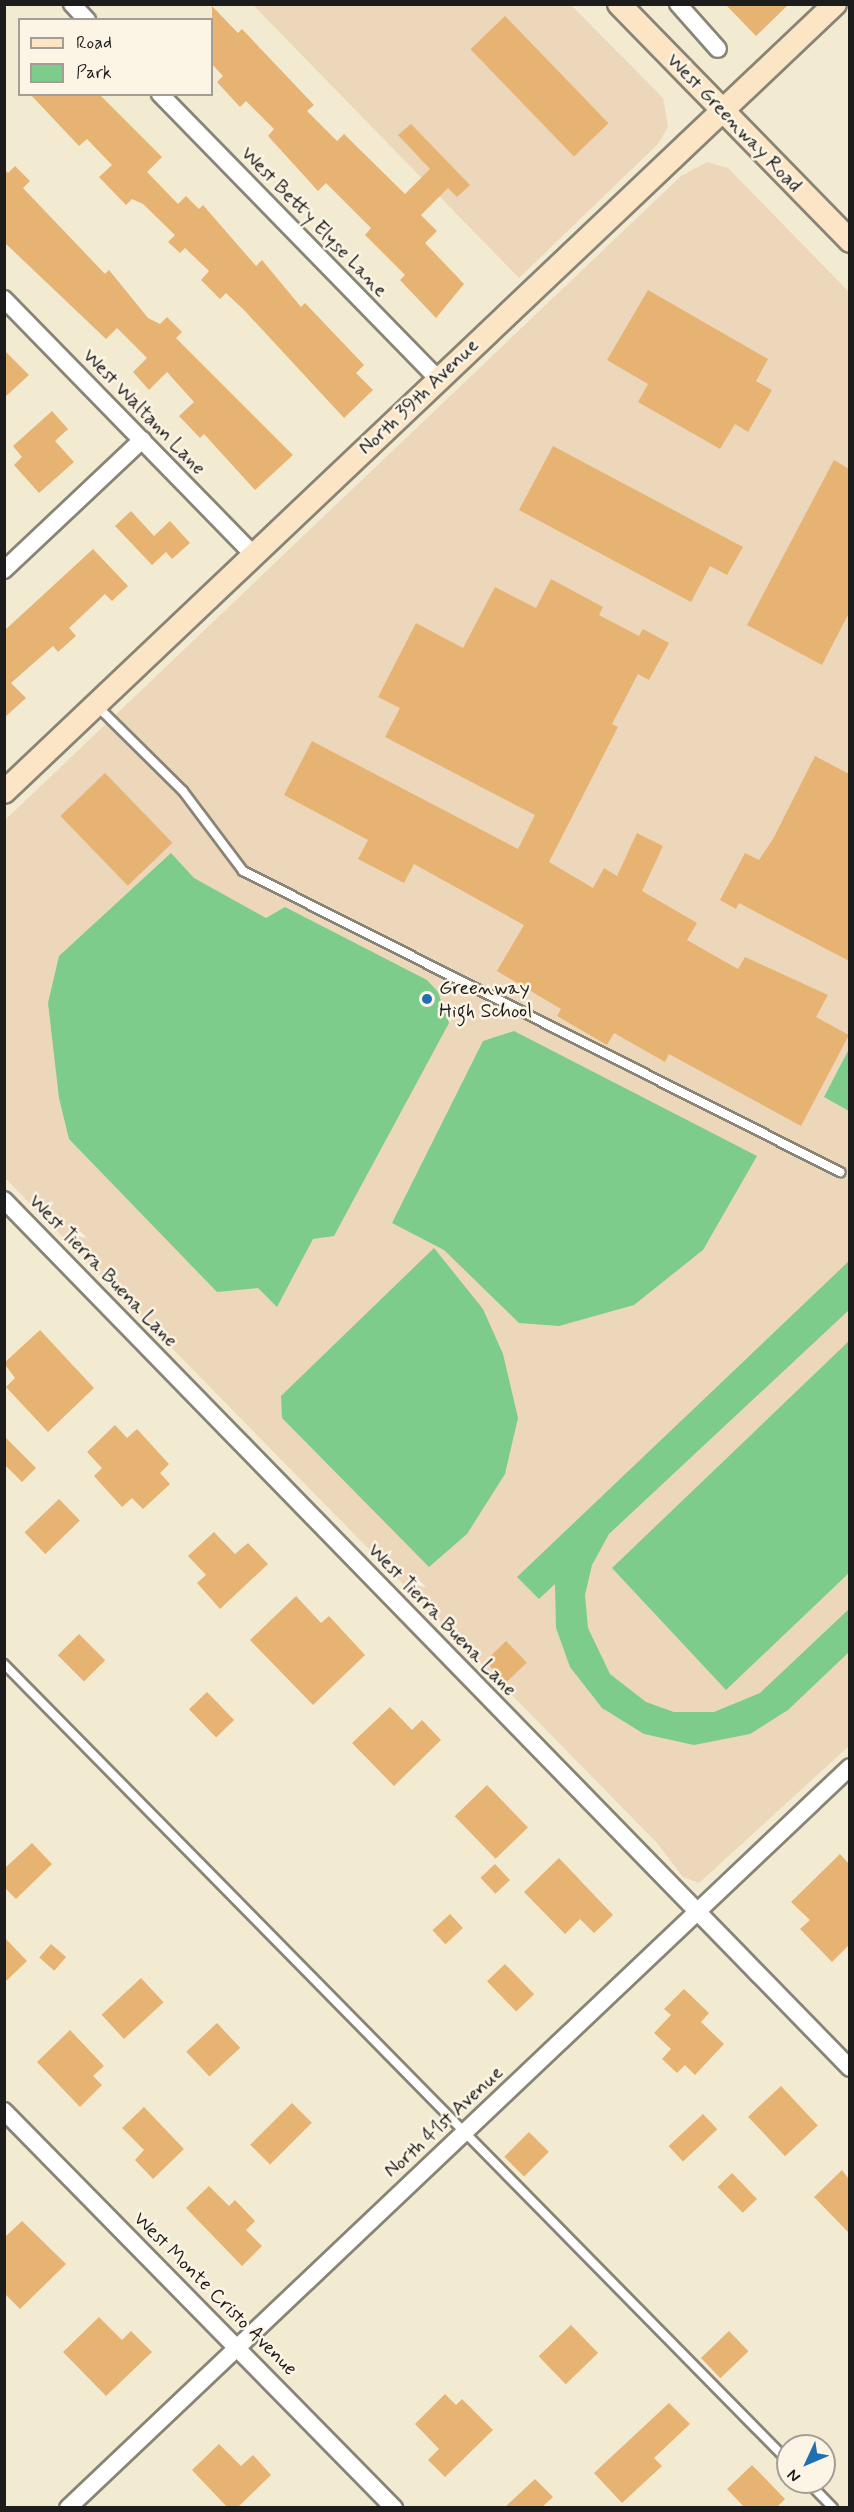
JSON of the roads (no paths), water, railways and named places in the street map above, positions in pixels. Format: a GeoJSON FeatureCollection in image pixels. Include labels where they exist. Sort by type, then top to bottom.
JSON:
{"type":"FeatureCollection","features":[{"type":"Feature","properties":{"kind":"street"},"geometry":{"type":"LineString","coordinates":[[72,4],[85,18]]}},
{"type":"Feature","properties":{"kind":"street","name":"West Greenway Road"},"geometry":{"type":"LineString","coordinates":[[619,4],[849,241]]}},
{"type":"Feature","properties":{"kind":"street","name":"West Greenway Road"},"geometry":{"type":"LineString","coordinates":[[678,4],[718,49]]}},
{"type":"Feature","properties":{"kind":"street","name":"North 39th Avenue"},"geometry":{"type":"LineString","coordinates":[[4,792],[835,4]]}},
{"type":"Feature","properties":{"kind":"street","name":"West Betty Elyse Lane"},"geometry":{"type":"LineString","coordinates":[[162,96],[438,379]]}},
{"type":"Feature","properties":{"kind":"street","name":"West Waltann Lane"},"geometry":{"type":"LineString","coordinates":[[4,299],[254,555]]}},
{"type":"Feature","properties":{"kind":"street"},"geometry":{"type":"LineString","coordinates":[[4,570],[142,440]]}},
{"type":"Feature","properties":{"kind":"street","name":"West Tierra Buena Lane"},"geometry":{"type":"LineString","coordinates":[[4,1200],[849,2068]]}},
{"type":"Feature","properties":{"kind":"street","name":"North 41st Avenue"},"geometry":{"type":"LineString","coordinates":[[68,2508],[849,1767]]}},
{"type":"Feature","properties":{"kind":"street","name":"West Monte Cristo Avenue"},"geometry":{"type":"LineString","coordinates":[[4,2111],[394,2508]]}},
{"type":"Feature","properties":{"kind":"lane"},"geometry":{"type":"LineString","coordinates":[[96,705],[183,791],[243,871],[840,1172]]}},
{"type":"Feature","properties":{"kind":"lane"},"geometry":{"type":"LineString","coordinates":[[4,1664],[776,2449]]}},
{"type":"Feature","properties":{"kind":"lane"},"geometry":{"type":"LineString","coordinates":[[820,2494],[833,2508]]}},
{"type":"Feature","properties":{"kind":"place","name":"Greenway High School"},"geometry":{"type":"Point","coordinates":[427,999]}}]}
